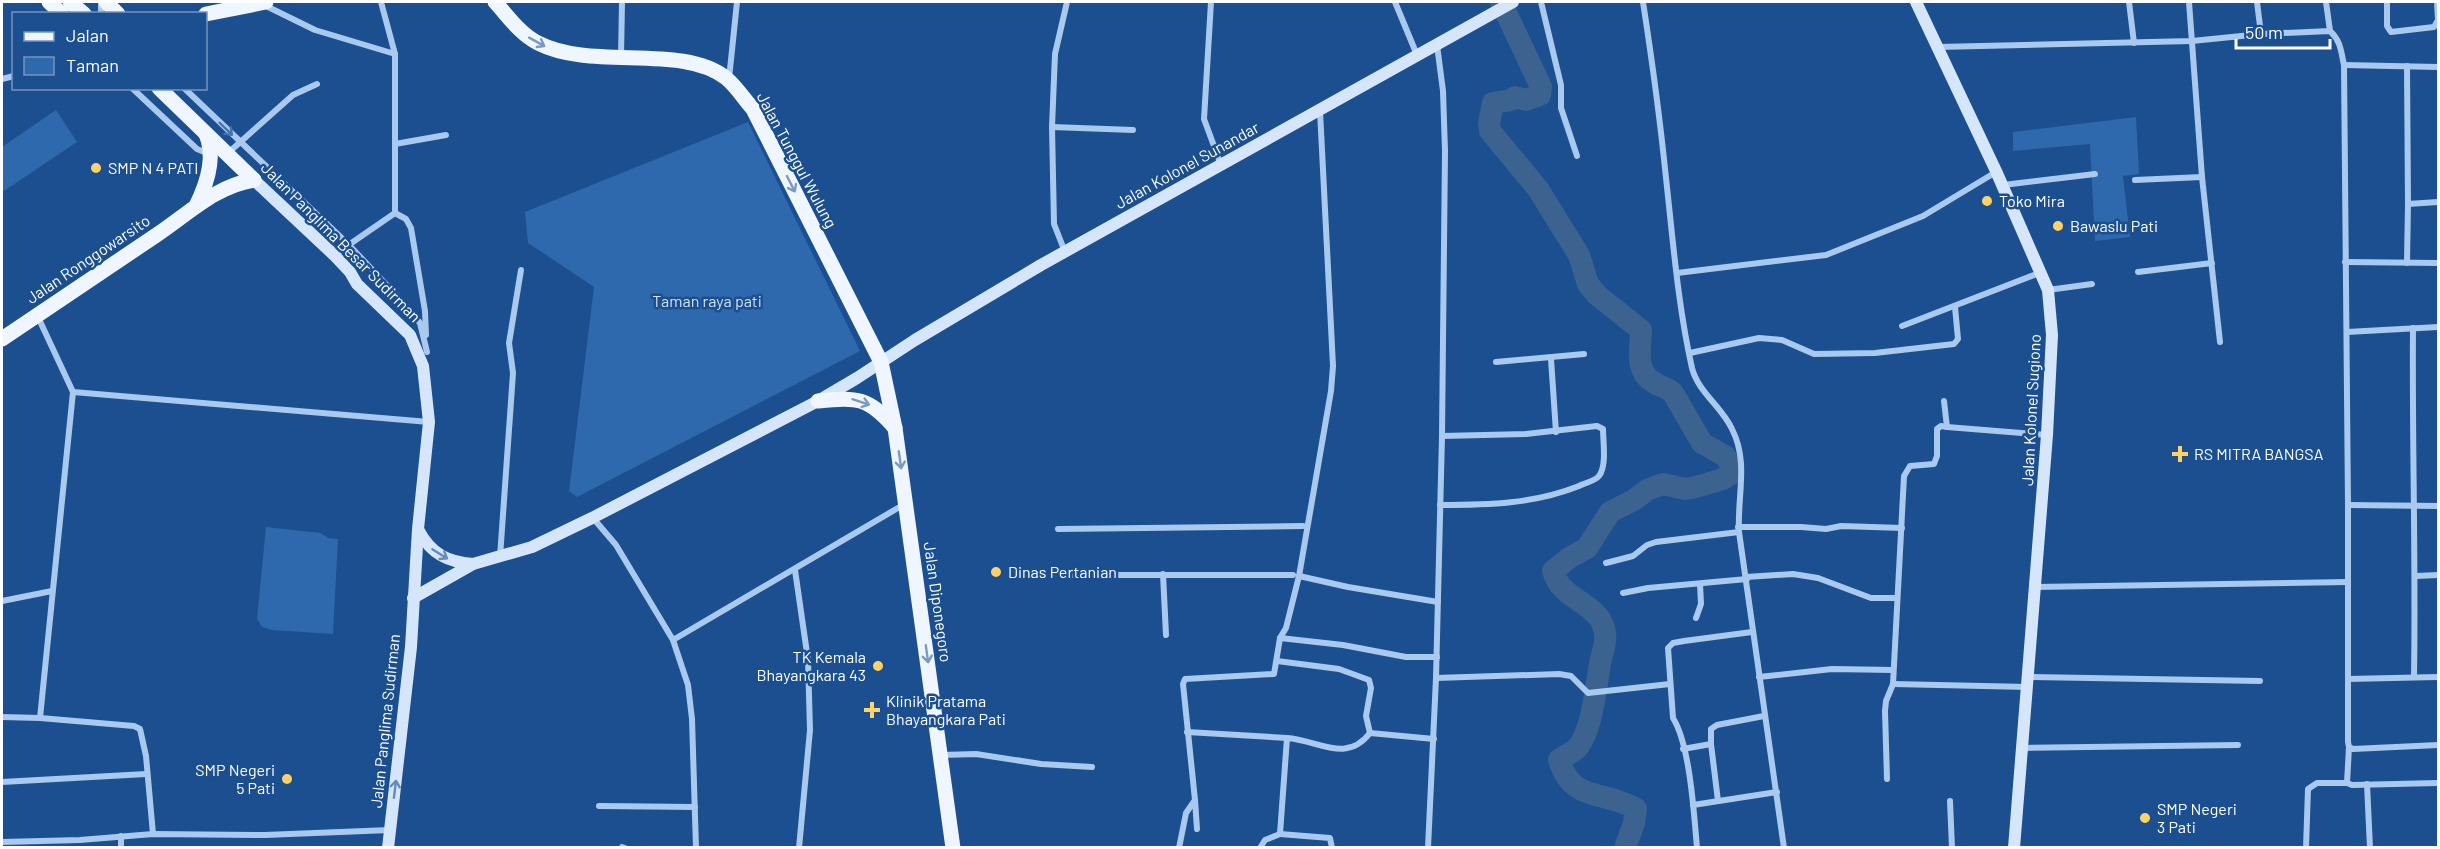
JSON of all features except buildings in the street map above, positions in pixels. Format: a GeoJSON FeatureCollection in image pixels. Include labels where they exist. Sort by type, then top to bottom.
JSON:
{"type":"FeatureCollection","features":[{"type":"Feature","properties":{"kind":"main road"},"geometry":{"type":"LineString","coordinates":[[70,2],[83,12]]}},
{"type":"Feature","properties":{"kind":"main road","name":"Jalan Tunggul Wulung"},"geometry":{"type":"LineString","coordinates":[[495,2],[524,34],[537,43],[579,56],[658,59],[698,65],[715,71],[729,80],[753,109],[881,362]]}},
{"type":"Feature","properties":{"kind":"main road","name":"Jalan Kolonel Sunandar"},"geometry":{"type":"LineString","coordinates":[[473,564],[532,547],[818,401],[1065,252],[1513,2]]}},
{"type":"Feature","properties":{"kind":"main road","name":"Jalan Kolonel Sugiono"},"geometry":{"type":"LineString","coordinates":[[1916,2],[1996,171],[2048,290],[2052,335],[2047,435],[2014,848]]}},
{"type":"Feature","properties":{"kind":"main road"},"geometry":{"type":"LineString","coordinates":[[207,14],[236,5],[263,3]]}},
{"type":"Feature","properties":{"kind":"main road","name":"Jalan Panglima Besar Sudirman"},"geometry":{"type":"LineString","coordinates":[[161,90],[334,255],[350,272],[357,284],[410,335],[423,366],[429,422],[413,598]]}},
{"type":"Feature","properties":{"kind":"main road"},"geometry":{"type":"LineString","coordinates":[[194,208],[206,182],[211,145],[206,134]]}},
{"type":"Feature","properties":{"kind":"main road","name":"Jalan Ronggowarsito"},"geometry":{"type":"LineString","coordinates":[[2,339],[224,188],[254,180]]}},
{"type":"Feature","properties":{"kind":"main road"},"geometry":{"type":"LineString","coordinates":[[350,272],[361,276],[402,316],[421,339],[427,352],[434,389],[434,408],[429,422]]}},
{"type":"Feature","properties":{"kind":"main road","name":"Jalan Diponegoro"},"geometry":{"type":"LineString","coordinates":[[881,362],[895,428],[953,848]]}},
{"type":"Feature","properties":{"kind":"main road"},"geometry":{"type":"LineString","coordinates":[[818,401],[847,398],[866,402],[882,413],[895,428]]}},
{"type":"Feature","properties":{"kind":"main road"},"geometry":{"type":"LineString","coordinates":[[418,529],[426,544],[439,555],[455,562],[473,564]]}},
{"type":"Feature","properties":{"kind":"main road"},"geometry":{"type":"LineString","coordinates":[[413,598],[473,564]]}},
{"type":"Feature","properties":{"kind":"main road","name":"Jalan Panglima Sudirman"},"geometry":{"type":"LineString","coordinates":[[388,848],[411,647],[413,598]]}},
{"type":"Feature","properties":{"kind":"street"},"geometry":{"type":"LineString","coordinates":[[381,2],[395,54],[395,213]]}},
{"type":"Feature","properties":{"kind":"street"},"geometry":{"type":"LineString","coordinates":[[621,57],[622,2]]}},
{"type":"Feature","properties":{"kind":"street"},"geometry":{"type":"LineString","coordinates":[[729,80],[737,2]]}},
{"type":"Feature","properties":{"kind":"street"},"geometry":{"type":"LineString","coordinates":[[1065,252],[1054,224],[1052,127],[1056,54],[1066,2]]}},
{"type":"Feature","properties":{"kind":"street"},"geometry":{"type":"LineString","coordinates":[[1211,2],[1204,119],[1221,165]]}},
{"type":"Feature","properties":{"kind":"street"},"geometry":{"type":"LineString","coordinates":[[1395,2],[1418,55]]}},
{"type":"Feature","properties":{"kind":"street"},"geometry":{"type":"LineString","coordinates":[[1541,2],[1561,85],[1561,108],[1577,156]]}},
{"type":"Feature","properties":{"kind":"street"},"geometry":{"type":"LineString","coordinates":[[1643,2],[1677,273],[1690,353],[1696,379],[1722,411],[1740,447],[1743,467],[1737,512],[1738,529],[1747,578],[1764,716],[1778,792],[1784,848]]}},
{"type":"Feature","properties":{"kind":"street"},"geometry":{"type":"LineString","coordinates":[[2129,2],[2134,43]]}},
{"type":"Feature","properties":{"kind":"street"},"geometry":{"type":"LineString","coordinates":[[2190,2],[2202,177],[2220,342]]}},
{"type":"Feature","properties":{"kind":"street"},"geometry":{"type":"LineString","coordinates":[[2257,2],[2261,34]]}},
{"type":"Feature","properties":{"kind":"street"},"geometry":{"type":"LineString","coordinates":[[2326,2],[2330,31],[2340,44],[2344,65],[2348,506],[2349,747],[2347,783]]}},
{"type":"Feature","properties":{"kind":"street"},"geometry":{"type":"LineString","coordinates":[[2387,2],[2387,27],[2391,32],[2434,27],[2438,20],[2437,2]]}},
{"type":"Feature","properties":{"kind":"street"},"geometry":{"type":"LineString","coordinates":[[263,3],[315,30],[395,54]]}},
{"type":"Feature","properties":{"kind":"street"},"geometry":{"type":"LineString","coordinates":[[1938,46],[2192,41],[2261,34],[2330,31]]}},
{"type":"Feature","properties":{"kind":"street"},"geometry":{"type":"LineString","coordinates":[[1428,848],[1437,678],[1442,436],[1445,152],[1443,91],[1437,44]]}},
{"type":"Feature","properties":{"kind":"street"},"geometry":{"type":"LineString","coordinates":[[2344,65],[2439,67]]}},
{"type":"Feature","properties":{"kind":"street"},"geometry":{"type":"LineString","coordinates":[[2407,66],[2407,263]]}},
{"type":"Feature","properties":{"kind":"street"},"geometry":{"type":"LineString","coordinates":[[134,90],[197,148],[210,155],[226,154],[293,95],[317,84]]}},
{"type":"Feature","properties":{"kind":"street"},"geometry":{"type":"LineString","coordinates":[[186,90],[349,245],[397,296],[420,323],[427,352]]}},
{"type":"Feature","properties":{"kind":"street"},"geometry":{"type":"LineString","coordinates":[[1197,829],[1187,732],[1185,679],[1272,675],[1276,672],[1280,638],[1286,628],[1325,436],[1333,366],[1320,110]]}},
{"type":"Feature","properties":{"kind":"street"},"geometry":{"type":"LineString","coordinates":[[1052,127],[1133,130]]}},
{"type":"Feature","properties":{"kind":"street"},"geometry":{"type":"LineString","coordinates":[[395,144],[446,135]]}},
{"type":"Feature","properties":{"kind":"street"},"geometry":{"type":"LineString","coordinates":[[1677,273],[1826,255],[1923,216],[1996,171]]}},
{"type":"Feature","properties":{"kind":"street"},"geometry":{"type":"LineString","coordinates":[[2002,185],[2095,174]]}},
{"type":"Feature","properties":{"kind":"street"},"geometry":{"type":"LineString","coordinates":[[2135,180],[2202,177]]}},
{"type":"Feature","properties":{"kind":"street"},"geometry":{"type":"LineString","coordinates":[[2408,204],[2439,202]]}},
{"type":"Feature","properties":{"kind":"street"},"geometry":{"type":"LineString","coordinates":[[334,255],[395,213]]}},
{"type":"Feature","properties":{"kind":"street"},"geometry":{"type":"LineString","coordinates":[[395,213],[406,219],[411,228],[425,311],[427,352]]}},
{"type":"Feature","properties":{"kind":"street"},"geometry":{"type":"LineString","coordinates":[[2345,262],[2439,263]]}},
{"type":"Feature","properties":{"kind":"street"},"geometry":{"type":"LineString","coordinates":[[2138,272],[2212,263]]}},
{"type":"Feature","properties":{"kind":"street"},"geometry":{"type":"LineString","coordinates":[[500,557],[513,373],[509,343],[521,270]]}},
{"type":"Feature","properties":{"kind":"street"},"geometry":{"type":"LineString","coordinates":[[1902,326],[2042,272]]}},
{"type":"Feature","properties":{"kind":"street"},"geometry":{"type":"LineString","coordinates":[[2048,290],[2092,284]]}},
{"type":"Feature","properties":{"kind":"street"},"geometry":{"type":"LineString","coordinates":[[1690,353],[1759,338],[1782,340],[1814,354],[1855,354],[1939,348],[1954,344],[1958,339],[1955,307]]}},
{"type":"Feature","properties":{"kind":"street"},"geometry":{"type":"LineString","coordinates":[[37,315],[72,392],[40,718]]}},
{"type":"Feature","properties":{"kind":"street"},"geometry":{"type":"LineString","coordinates":[[2347,332],[2439,327]]}},
{"type":"Feature","properties":{"kind":"street"},"geometry":{"type":"LineString","coordinates":[[2412,328],[2412,506],[2416,576],[2414,677]]}},
{"type":"Feature","properties":{"kind":"street"},"geometry":{"type":"LineString","coordinates":[[1496,362],[1551,359],[1584,354]]}},
{"type":"Feature","properties":{"kind":"street"},"geometry":{"type":"LineString","coordinates":[[1551,359],[1556,432]]}},
{"type":"Feature","properties":{"kind":"street"},"geometry":{"type":"LineString","coordinates":[[72,392],[429,422]]}},
{"type":"Feature","properties":{"kind":"street"},"geometry":{"type":"LineString","coordinates":[[1944,401],[1947,426]]}},
{"type":"Feature","properties":{"kind":"street"},"geometry":{"type":"LineString","coordinates":[[1440,505],[1487,505],[1530,500],[1558,494],[1597,478],[1602,470],[1603,432],[1601,427],[1590,426],[1556,432],[1442,436]]}},
{"type":"Feature","properties":{"kind":"street"},"geometry":{"type":"LineString","coordinates":[[1887,778],[1885,711],[1888,694],[1893,684],[1904,476],[1911,466],[1934,464],[1937,456],[1937,429],[1941,426],[2047,435]]}},
{"type":"Feature","properties":{"kind":"street"},"geometry":{"type":"LineString","coordinates":[[674,640],[906,503]]}},
{"type":"Feature","properties":{"kind":"street"},"geometry":{"type":"LineString","coordinates":[[2348,506],[2439,506]]}},
{"type":"Feature","properties":{"kind":"street"},"geometry":{"type":"LineString","coordinates":[[592,518],[622,555],[674,640],[688,685],[692,719],[696,848]]}},
{"type":"Feature","properties":{"kind":"street"},"geometry":{"type":"LineString","coordinates":[[1606,563],[1633,556],[1647,545],[1656,542],[1738,529],[1801,527],[1826,529],[1841,525],[1902,528]]}},
{"type":"Feature","properties":{"kind":"street"},"geometry":{"type":"LineString","coordinates":[[1058,529],[1303,526]]}},
{"type":"Feature","properties":{"kind":"street"},"geometry":{"type":"LineString","coordinates":[[795,570],[808,660],[810,730],[799,848]]}},
{"type":"Feature","properties":{"kind":"street"},"geometry":{"type":"LineString","coordinates":[[1163,574],[1166,636]]}},
{"type":"Feature","properties":{"kind":"street"},"geometry":{"type":"LineString","coordinates":[[1623,593],[1648,588],[1775,574],[1818,578],[1871,598],[1897,598]]}},
{"type":"Feature","properties":{"kind":"street"},"geometry":{"type":"LineString","coordinates":[[1061,575],[1296,575],[1348,587],[1438,602]]}},
{"type":"Feature","properties":{"kind":"street"},"geometry":{"type":"LineString","coordinates":[[2416,576],[2439,575]]}},
{"type":"Feature","properties":{"kind":"street"},"geometry":{"type":"LineString","coordinates":[[2036,587],[2348,582]]}},
{"type":"Feature","properties":{"kind":"street"},"geometry":{"type":"LineString","coordinates":[[1696,618],[1701,604],[1700,584]]}},
{"type":"Feature","properties":{"kind":"street"},"geometry":{"type":"LineString","coordinates":[[2,601],[52,591]]}},
{"type":"Feature","properties":{"kind":"street"},"geometry":{"type":"LineString","coordinates":[[1697,848],[1693,805],[1679,726],[1673,718],[1667,652],[1673,643],[1752,632]]}},
{"type":"Feature","properties":{"kind":"street"},"geometry":{"type":"LineString","coordinates":[[1280,638],[1342,645],[1406,657],[1437,657]]}},
{"type":"Feature","properties":{"kind":"street"},"geometry":{"type":"LineString","coordinates":[[1277,661],[1339,669],[1369,680],[1371,688],[1366,716],[1370,733]]}},
{"type":"Feature","properties":{"kind":"street"},"geometry":{"type":"LineString","coordinates":[[1759,677],[1822,669],[1893,670]]}},
{"type":"Feature","properties":{"kind":"street"},"geometry":{"type":"LineString","coordinates":[[1437,678],[1558,674],[1571,676],[1586,692],[1670,684]]}},
{"type":"Feature","properties":{"kind":"street"},"geometry":{"type":"LineString","coordinates":[[2348,679],[2439,677]]}},
{"type":"Feature","properties":{"kind":"street"},"geometry":{"type":"LineString","coordinates":[[1893,684],[2260,681]]}},
{"type":"Feature","properties":{"kind":"street"},"geometry":{"type":"LineString","coordinates":[[1718,801],[1711,729],[1717,725],[1764,716]]}},
{"type":"Feature","properties":{"kind":"street"},"geometry":{"type":"LineString","coordinates":[[2,717],[134,726],[142,732],[153,834]]}},
{"type":"Feature","properties":{"kind":"street"},"geometry":{"type":"LineString","coordinates":[[1187,732],[1304,740],[1335,750],[1360,745],[1370,733]]}},
{"type":"Feature","properties":{"kind":"street"},"geometry":{"type":"LineString","coordinates":[[1370,733],[1434,739]]}},
{"type":"Feature","properties":{"kind":"street"},"geometry":{"type":"LineString","coordinates":[[1280,834],[1287,738]]}},
{"type":"Feature","properties":{"kind":"street"},"geometry":{"type":"LineString","coordinates":[[1683,749],[1711,744]]}},
{"type":"Feature","properties":{"kind":"street"},"geometry":{"type":"LineString","coordinates":[[2349,747],[2353,749],[2439,745]]}},
{"type":"Feature","properties":{"kind":"street"},"geometry":{"type":"LineString","coordinates":[[2023,748],[2238,746]]}},
{"type":"Feature","properties":{"kind":"street"},"geometry":{"type":"LineString","coordinates":[[940,755],[976,754],[1041,764],[1092,767]]}},
{"type":"Feature","properties":{"kind":"street"},"geometry":{"type":"LineString","coordinates":[[2,782],[146,774]]}},
{"type":"Feature","properties":{"kind":"street"},"geometry":{"type":"LineString","coordinates":[[2306,848],[2308,789],[2317,783],[2352,785],[2439,783]]}},
{"type":"Feature","properties":{"kind":"street"},"geometry":{"type":"LineString","coordinates":[[2367,784],[2370,848]]}},
{"type":"Feature","properties":{"kind":"street"},"geometry":{"type":"LineString","coordinates":[[1693,805],[1778,792]]}},
{"type":"Feature","properties":{"kind":"street"},"geometry":{"type":"LineString","coordinates":[[1179,848],[1186,813],[1195,800]]}},
{"type":"Feature","properties":{"kind":"street"},"geometry":{"type":"LineString","coordinates":[[1950,801],[1952,848]]}},
{"type":"Feature","properties":{"kind":"street"},"geometry":{"type":"LineString","coordinates":[[599,806],[695,807]]}},
{"type":"Feature","properties":{"kind":"street"},"geometry":{"type":"LineString","coordinates":[[2,842],[29,844],[153,834],[265,835],[390,830]]}},
{"type":"Feature","properties":{"kind":"street"},"geometry":{"type":"LineString","coordinates":[[1260,848],[1265,840],[1280,834],[1330,838],[1332,848]]}},
{"type":"Feature","properties":{"kind":"street"},"geometry":{"type":"LineString","coordinates":[[121,848],[122,836]]}},
{"type":"Feature","properties":{"kind":"green space"},"geometry":{"type":"Polygon","coordinates":[[[56,110],[77,142],[4,191],[2,187],[2,147],[56,110]]]}},
{"type":"Feature","properties":{"kind":"green space"},"geometry":{"type":"Polygon","coordinates":[[[2136,117],[2139,174],[2123,176],[2130,237],[2095,241],[2090,144],[2013,151],[2013,132],[2136,117]]]}},
{"type":"Feature","properties":{"kind":"green space","name":"Taman raya pati"},"geometry":{"type":"Polygon","coordinates":[[[748,122],[860,351],[577,497],[569,491],[594,287],[528,243],[525,212],[748,122]]]}},
{"type":"Feature","properties":{"kind":"green space"},"geometry":{"type":"Polygon","coordinates":[[[266,527],[321,533],[328,538],[338,539],[333,634],[272,630],[262,627],[257,619],[266,527]]]}},
{"type":"Feature","properties":{"kind":"waterway"},"geometry":{"type":"LineString","coordinates":[[1501,2],[1541,87],[1540,95],[1526,100],[1515,97],[1511,100],[1493,103],[1489,123],[1490,131],[1538,189],[1579,255],[1588,284],[1597,295],[1641,330],[1640,358],[1647,377],[1673,393],[1702,443],[1725,456],[1730,464],[1731,474],[1723,479],[1685,489],[1663,484],[1647,490],[1634,500],[1610,512],[1587,548],[1569,558],[1553,571],[1561,587],[1600,619],[1605,636],[1593,707],[1586,732],[1575,750],[1559,760],[1565,774],[1581,790],[1636,809],[1634,823],[1625,848]]}},
{"type":"Feature","properties":{"kind":"place","name":"SMP N 4 PATI"},"geometry":{"type":"Point","coordinates":[96,168]}},
{"type":"Feature","properties":{"kind":"place","name":"Toko Mira"},"geometry":{"type":"Point","coordinates":[1987,201]}},
{"type":"Feature","properties":{"kind":"place","name":"Bawaslu Pati"},"geometry":{"type":"Point","coordinates":[2058,226]}},
{"type":"Feature","properties":{"kind":"place","name":"RS MITRA BANGSA"},"geometry":{"type":"Point","coordinates":[2180,454]}},
{"type":"Feature","properties":{"kind":"place","name":"Dinas Pertanian"},"geometry":{"type":"Point","coordinates":[996,572]}},
{"type":"Feature","properties":{"kind":"place","name":"TK Kemala Bhayangkara 43"},"geometry":{"type":"Point","coordinates":[878,666]}},
{"type":"Feature","properties":{"kind":"place","name":"Klinik Pratama Bhayangkara Pati"},"geometry":{"type":"Point","coordinates":[872,710]}},
{"type":"Feature","properties":{"kind":"place","name":"SMP Negeri 5 Pati"},"geometry":{"type":"Point","coordinates":[287,779]}},
{"type":"Feature","properties":{"kind":"place","name":"SMP Negeri 3 Pati"},"geometry":{"type":"Point","coordinates":[2145,818]}}]}
